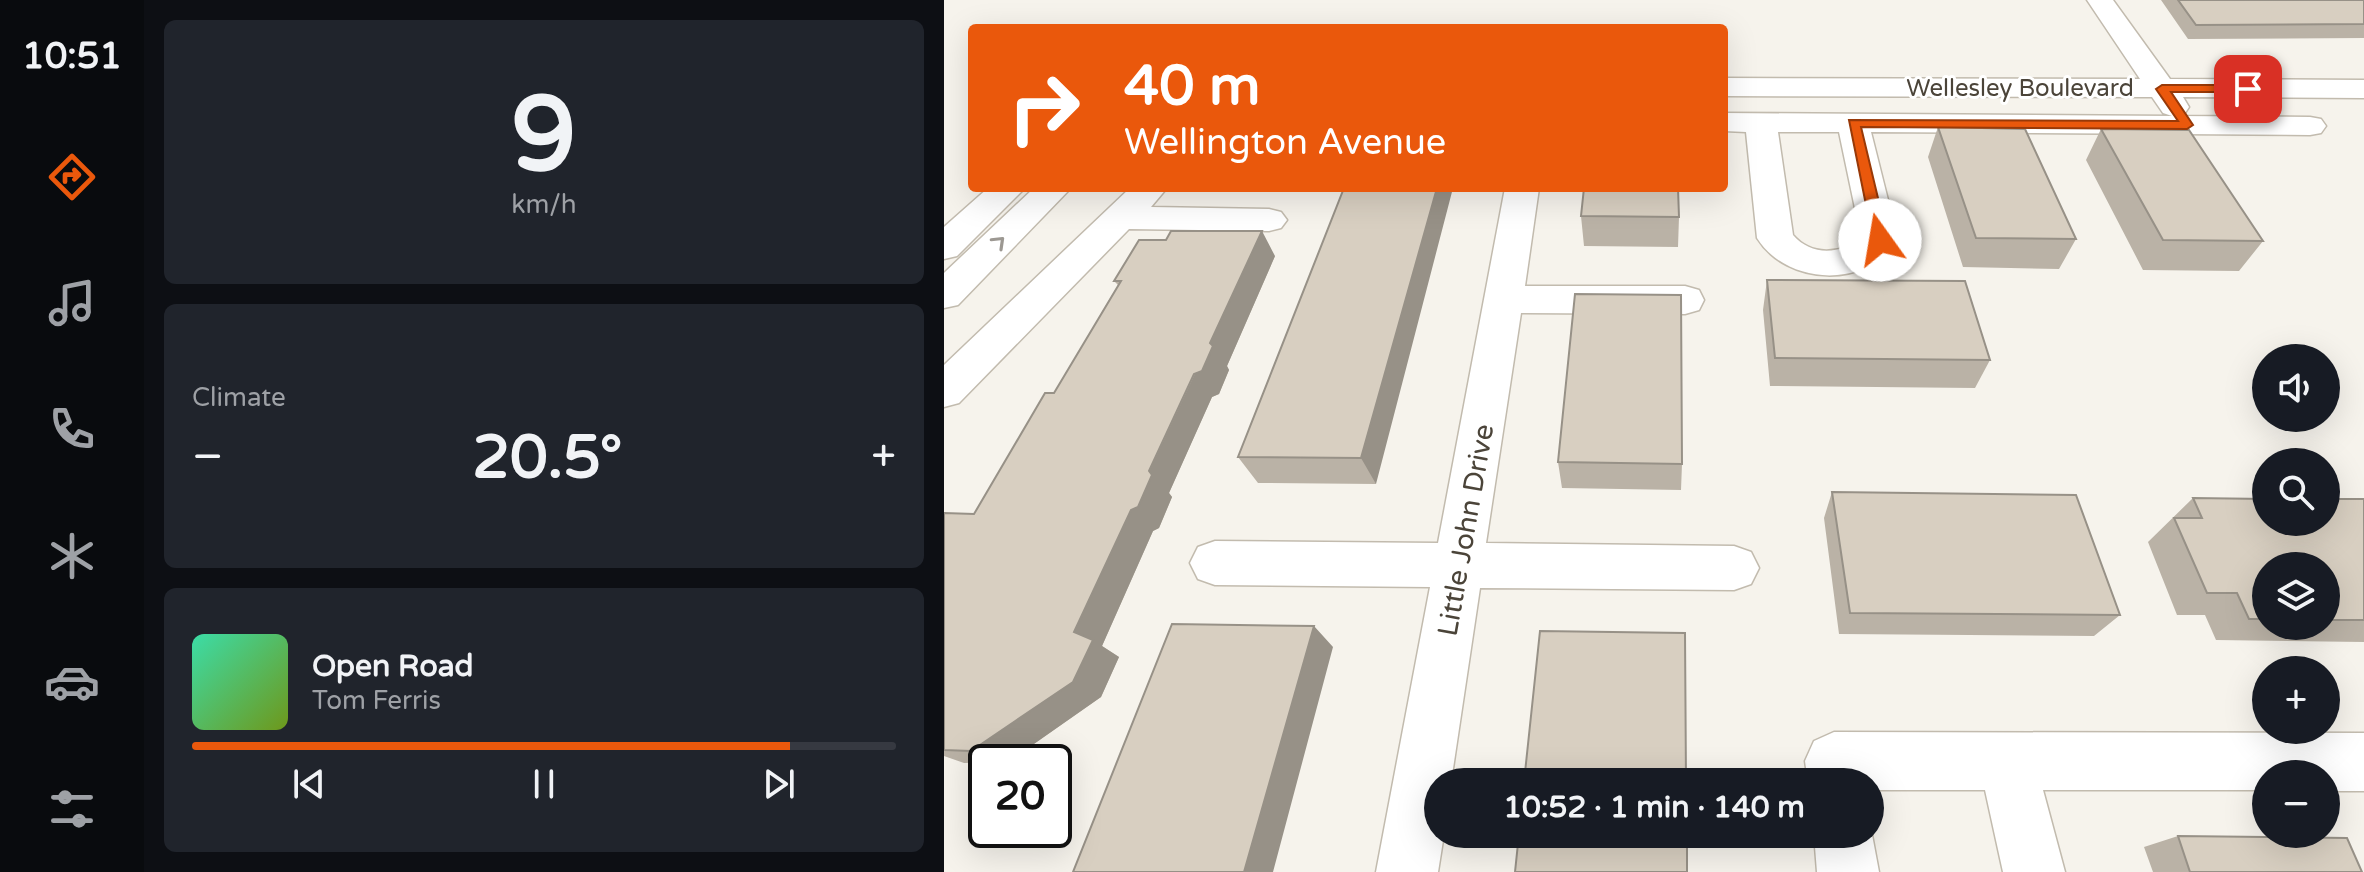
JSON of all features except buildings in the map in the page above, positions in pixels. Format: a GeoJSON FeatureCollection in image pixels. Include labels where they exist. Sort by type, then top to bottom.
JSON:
{"type":"FeatureCollection","features":[{"type":"Feature","properties":{"kind":"street"},"geometry":{"type":"LineString","coordinates":[[2100,0],[2187,125]]}},
{"type":"Feature","properties":{"kind":"street","name":"Wellesley Boulevard"},"geometry":{"type":"LineString","coordinates":[[1728,66],[2155,78],[2364,89]]}},
{"type":"Feature","properties":{"kind":"street","name":"Wellesley Boulevard"},"geometry":{"type":"LineString","coordinates":[[1728,87],[2155,78],[2364,68]]}},
{"type":"Feature","properties":{"kind":"street"},"geometry":{"type":"LineString","coordinates":[[1728,122],[2310,126]]}},
{"type":"Feature","properties":{"kind":"street"},"geometry":{"type":"LineString","coordinates":[[1761,122],[1775,238],[1783,251],[1799,259],[1842,263],[1872,251],[1880,240],[1853,123]]}},
{"type":"Feature","properties":{"kind":"street"},"geometry":{"type":"LineString","coordinates":[[944,247],[1004,192]]}},
{"type":"Feature","properties":{"kind":"street"},"geometry":{"type":"LineString","coordinates":[[944,295],[1050,192]]}},
{"type":"Feature","properties":{"kind":"street"},"geometry":{"type":"LineString","coordinates":[[944,391],[1146,192]]}},
{"type":"Feature","properties":{"kind":"street","name":"Little John Drive"},"geometry":{"type":"LineString","coordinates":[[1407,872],[1521,192]]}},
{"type":"Feature","properties":{"kind":"street"},"geometry":{"type":"LineString","coordinates":[[1119,218],[1269,220]]}},
{"type":"Feature","properties":{"kind":"street"},"geometry":{"type":"LineString","coordinates":[[1504,299],[1685,300]]}},
{"type":"Feature","properties":{"kind":"street"},"geometry":{"type":"LineString","coordinates":[[1215,563],[1734,568]]}},
{"type":"Feature","properties":{"kind":"street"},"geometry":{"type":"LineString","coordinates":[[1835,768],[1834,761],[2364,762]]}},
{"type":"Feature","properties":{"kind":"street"},"geometry":{"type":"LineString","coordinates":[[2007,761],[2034,872]]}},
{"type":"Feature","properties":{"kind":"street"},"geometry":{"type":"LineString","coordinates":[[1845,848],[1848,872]]}},
{"type":"Feature","properties":{"kind":"route"},"geometry":{"type":"LineString","coordinates":[[1880,240],[1853,123],[2187,125],[2162,89],[2248,89]]}}]}
